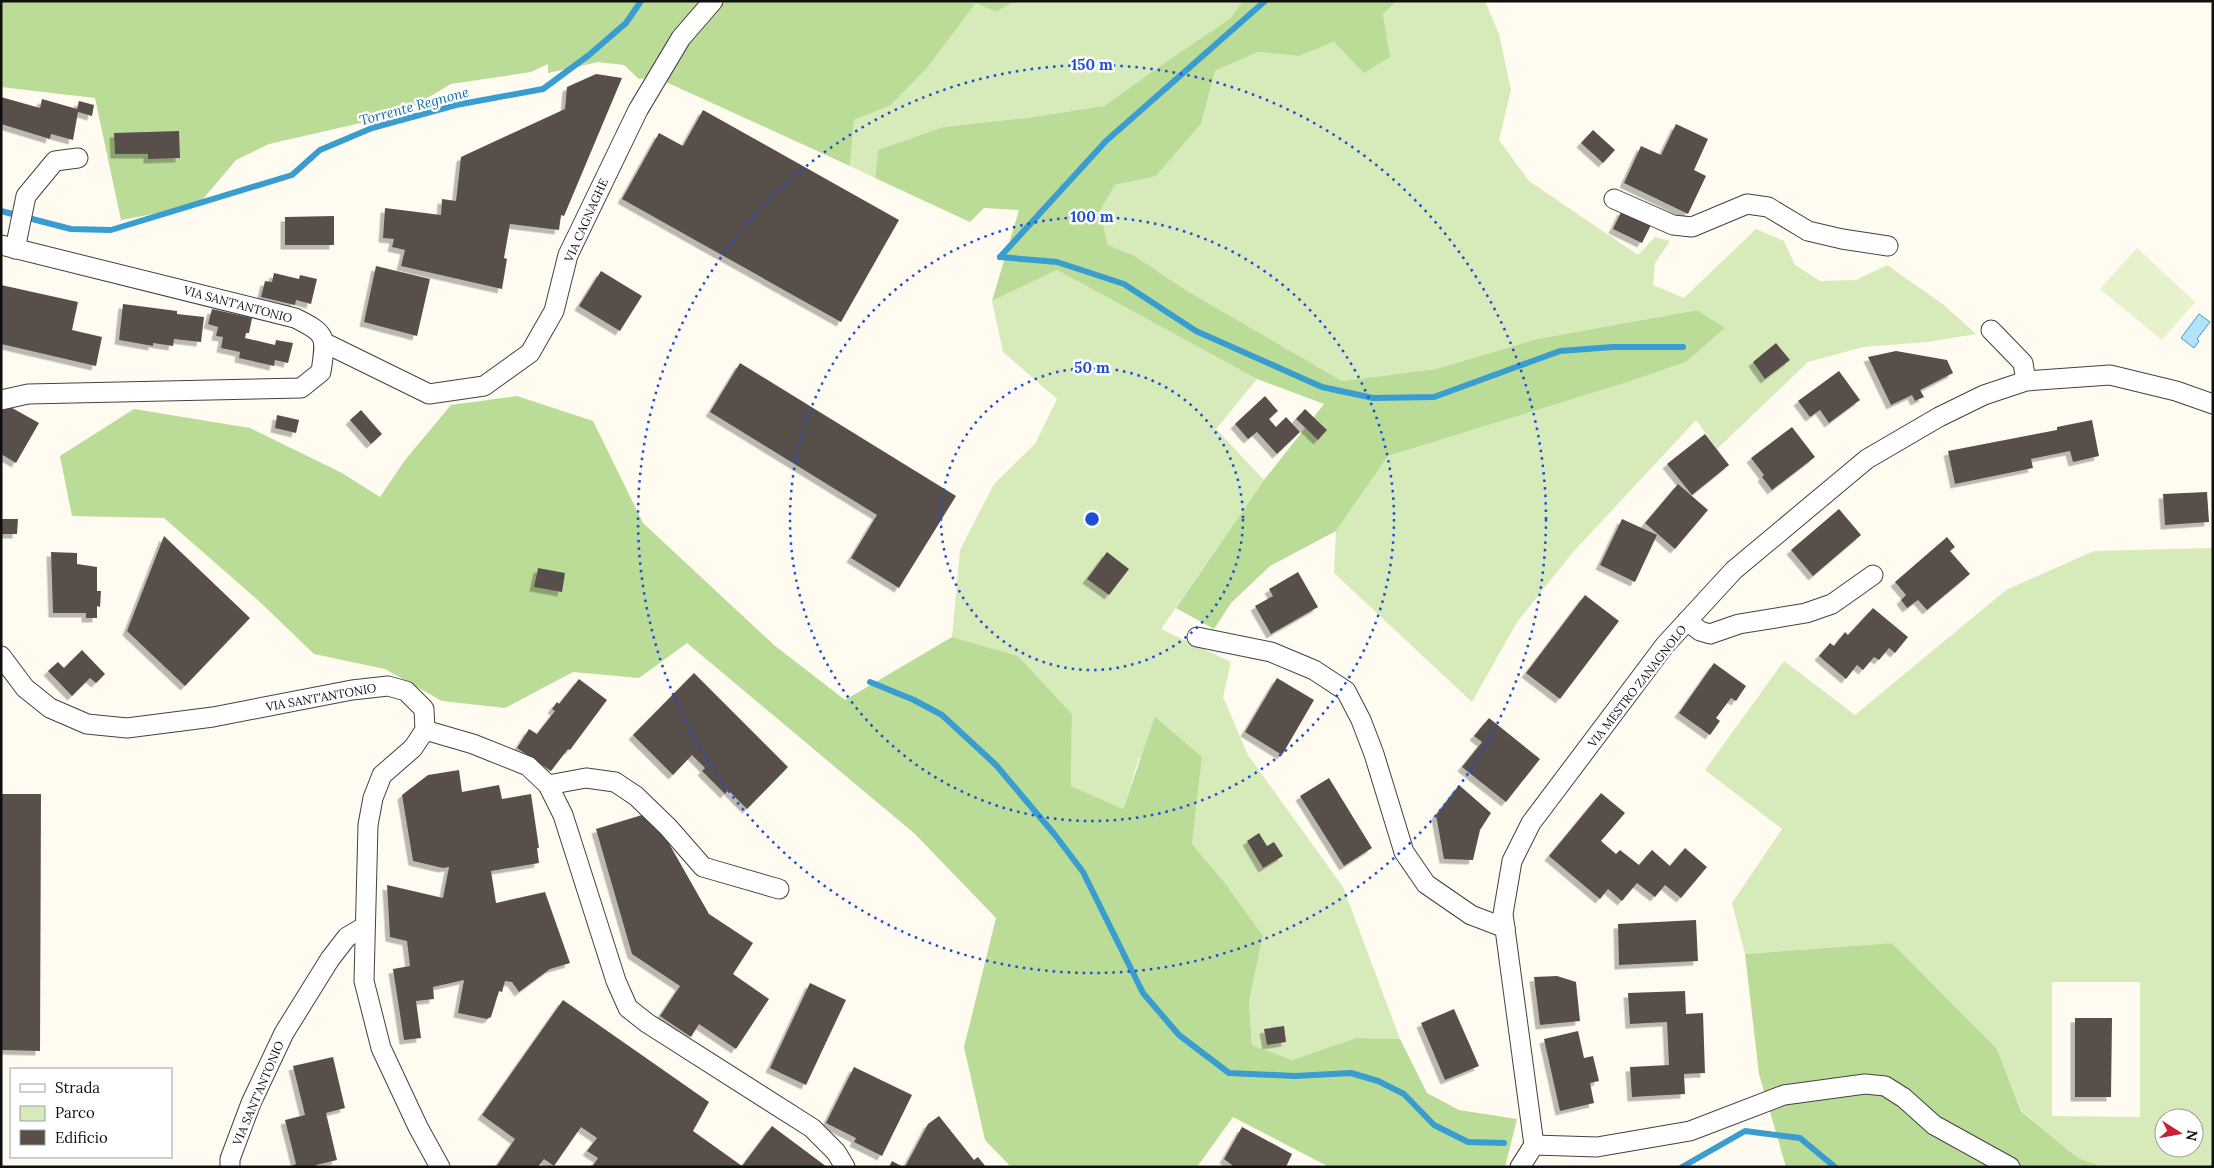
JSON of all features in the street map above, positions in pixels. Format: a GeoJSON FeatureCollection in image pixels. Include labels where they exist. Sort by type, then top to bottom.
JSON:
{"type":"FeatureCollection","features":[{"type":"Feature","properties":{"kind":"street","name":"VIA CAGNAGHE"},"geometry":{"type":"LineString","coordinates":[[325,343],[429,394],[484,386],[530,353],[554,311],[568,255],[638,110],[681,38],[713,1]]}},
{"type":"Feature","properties":{"kind":"street"},"geometry":{"type":"LineString","coordinates":[[8,247],[19,226],[26,196],[55,161],[78,158]]}},
{"type":"Feature","properties":{"kind":"street"},"geometry":{"type":"LineString","coordinates":[[1614,199],[1673,225],[1692,227],[1747,204],[1768,207],[1808,231],[1842,239],[1888,246]]}},
{"type":"Feature","properties":{"kind":"street","name":"VIA SANT'ANTONIO"},"geometry":{"type":"LineString","coordinates":[[8,247],[295,318],[316,328],[325,343]]}},
{"type":"Feature","properties":{"kind":"street"},"geometry":{"type":"LineString","coordinates":[[1991,330],[2023,363],[2026,381],[2110,375],[2176,391],[2213,404]]}},
{"type":"Feature","properties":{"kind":"street"},"geometry":{"type":"LineString","coordinates":[[1,400],[28,394],[301,388],[321,372],[325,343]]}},
{"type":"Feature","properties":{"kind":"street","name":"VIA MESTRO ZANAGNOLO"},"geometry":{"type":"LineString","coordinates":[[1534,1145],[1503,914],[1512,861],[1531,823],[1665,645],[1734,570],[1867,459],[1938,417],[1984,395],[2026,381]]}},
{"type":"Feature","properties":{"kind":"street"},"geometry":{"type":"LineString","coordinates":[[1687,621],[1700,631],[1710,634],[1739,624],[1806,613],[1832,604],[1873,574]]}},
{"type":"Feature","properties":{"kind":"street"},"geometry":{"type":"LineString","coordinates":[[1198,637],[1271,652],[1314,670],[1346,691],[1361,720],[1374,754],[1404,852],[1426,884],[1472,915],[1505,928]]}},
{"type":"Feature","properties":{"kind":"street","name":"VIA SANT'ANTONIO"},"geometry":{"type":"LineString","coordinates":[[1,656],[24,688],[50,708],[87,724],[127,728],[204,718],[352,690],[388,686],[406,691],[424,709],[425,730]]}},
{"type":"Feature","properties":{"kind":"street"},"geometry":{"type":"LineString","coordinates":[[440,1167],[418,1127],[381,1048],[364,981],[368,825],[373,798],[382,775],[413,748],[425,730],[473,744],[528,766],[548,785],[564,815],[616,981],[628,1008],[647,1023],[812,1128],[836,1152],[845,1167]]}},
{"type":"Feature","properties":{"kind":"street"},"geometry":{"type":"LineString","coordinates":[[548,785],[586,778],[615,782],[636,796],[668,827],[703,867],[779,889]]}},
{"type":"Feature","properties":{"kind":"street","name":"VIA SANT'ANTONIO"},"geometry":{"type":"LineString","coordinates":[[230,1167],[230,1159],[251,1104],[284,1033],[330,959],[347,937],[364,926]]}},
{"type":"Feature","properties":{"kind":"street"},"geometry":{"type":"LineString","coordinates":[[1520,1167],[1534,1145],[1596,1147],[1690,1131],[1784,1095],[1865,1084],[1885,1086],[1904,1098],[1934,1125],[2010,1167]]}},
{"type":"Feature","properties":{"kind":"green space"},"geometry":{"type":"Polygon","coordinates":[[[1,1],[1016,1],[996,12],[976,3],[927,68],[891,105],[854,120],[850,166],[655,77],[639,79],[624,65],[598,62],[548,73],[548,64],[531,72],[451,84],[400,114],[269,144],[236,160],[197,206],[121,220],[95,98],[1,87],[1,1]]]}},
{"type":"Feature","properties":{"kind":"green space"},"geometry":{"type":"Polygon","coordinates":[[[1016,1],[1243,1],[1231,19],[1104,106],[1026,118],[943,127],[878,150],[875,178],[850,166],[854,120],[891,105],[927,68],[976,3],[996,12],[1016,1]]]}},
{"type":"Feature","properties":{"kind":"green space"},"geometry":{"type":"Polygon","coordinates":[[[1243,1],[1397,1],[1383,14],[1390,57],[1364,73],[1334,42],[1299,56],[1258,52],[1215,71],[1201,124],[1156,176],[1115,185],[1100,211],[1108,245],[1135,256],[1184,289],[1342,381],[1436,369],[1537,339],[1697,310],[1725,328],[1686,362],[1625,383],[1388,456],[1336,531],[1270,566],[1231,603],[1214,629],[1176,608],[1264,480],[1324,404],[1257,379],[1057,270],[992,301],[1019,210],[984,208],[970,222],[875,178],[878,150],[943,127],[1026,118],[1104,106],[1230,19],[1243,1]]]}},
{"type":"Feature","properties":{"kind":"green space"},"geometry":{"type":"Polygon","coordinates":[[[1397,1],[1485,1],[1499,34],[1511,90],[1499,140],[1529,181],[1638,255],[1655,237],[1670,241],[1655,263],[1653,285],[1684,298],[1756,229],[1784,241],[1795,265],[1820,281],[1856,280],[1887,265],[1944,305],[1976,334],[1927,342],[1863,347],[1808,362],[1717,449],[1696,420],[1574,551],[1517,622],[1472,702],[1334,573],[1336,531],[1388,456],[1625,383],[1686,362],[1725,328],[1696,310],[1537,339],[1436,369],[1342,381],[1184,289],[1135,256],[1108,245],[1100,211],[1115,185],[1156,176],[1201,124],[1215,71],[1258,52],[1299,56],[1334,42],[1390,57],[1383,14],[1397,1]]]}},
{"type":"Feature","properties":{"kind":"green space"},"geometry":{"type":"Polygon","coordinates":[[[2137,248],[2195,302],[2162,340],[2100,289],[2137,248]]]}},
{"type":"Feature","properties":{"kind":"green space"},"geometry":{"type":"Polygon","coordinates":[[[1057,270],[1257,379],[1216,429],[1264,480],[1161,629],[1231,662],[1223,697],[1248,755],[1343,887],[1400,1039],[1356,1038],[1292,1060],[1252,1045],[1249,1001],[1263,936],[1225,883],[1192,844],[1202,757],[1139,758],[1123,809],[1071,786],[1072,714],[1018,656],[952,637],[960,550],[994,484],[1035,444],[1057,399],[1003,352],[992,301],[1057,270]]]}},
{"type":"Feature","properties":{"kind":"green space"},"geometry":{"type":"Polygon","coordinates":[[[517,396],[593,421],[643,523],[774,645],[845,700],[952,637],[1018,656],[1072,714],[1071,786],[1123,809],[1155,717],[1202,757],[1192,844],[1225,883],[1263,936],[1249,1001],[1252,1045],[1292,1060],[1356,1038],[1400,1039],[1427,1093],[1459,1110],[1517,1119],[1505,1167],[1329,1167],[1233,1117],[1197,1167],[1011,1167],[985,1140],[964,1047],[996,918],[915,834],[687,643],[639,678],[573,672],[505,708],[442,701],[385,669],[314,654],[261,603],[164,518],[72,516],[60,456],[134,409],[250,428],[342,473],[380,497],[405,460],[451,405],[517,396]]]}},
{"type":"Feature","properties":{"kind":"green space"},"geometry":{"type":"Polygon","coordinates":[[[2213,548],[2213,1167],[2103,1167],[2078,1158],[2021,1110],[1997,1049],[1892,943],[1745,954],[1732,903],[1782,829],[1705,770],[1784,661],[1855,715],[2006,590],[2094,551],[2213,548]],[[2052,982],[2052,1116],[2140,1117],[2140,982],[2052,982]]]}},
{"type":"Feature","properties":{"kind":"green space"},"geometry":{"type":"Polygon","coordinates":[[[1892,943],[1997,1049],[2021,1111],[2078,1158],[2103,1167],[1786,1167],[1759,1074],[1745,954],[1892,943]]]}},
{"type":"Feature","properties":{"kind":"water"},"geometry":{"type":"Polygon","coordinates":[[[2199,314],[2210,322],[2197,339],[2199,341],[2194,348],[2181,338],[2199,314]]]}},
{"type":"Feature","properties":{"kind":"building"},"geometry":{"type":"Polygon","coordinates":[[[596,74],[622,78],[564,216],[561,215],[559,230],[510,224],[504,258],[507,259],[502,289],[401,266],[405,250],[392,247],[394,239],[383,238],[385,208],[441,215],[442,199],[456,201],[461,157],[565,109],[567,87],[596,74]]]}},
{"type":"Feature","properties":{"kind":"building"},"geometry":{"type":"Polygon","coordinates":[[[1,97],[40,108],[42,99],[77,109],[79,101],[94,105],[92,116],[78,112],[73,140],[51,134],[50,139],[1,124],[1,97]]]}},
{"type":"Feature","properties":{"kind":"building"},"geometry":{"type":"Polygon","coordinates":[[[703,110],[899,220],[841,322],[622,199],[659,133],[683,146],[703,110]]]}},
{"type":"Feature","properties":{"kind":"building"},"geometry":{"type":"Polygon","coordinates":[[[1676,124],[1708,139],[1694,170],[1706,176],[1688,214],[1624,183],[1641,146],[1661,155],[1676,124]]]}},
{"type":"Feature","properties":{"kind":"building"},"geometry":{"type":"Polygon","coordinates":[[[1593,130],[1615,150],[1603,163],[1581,143],[1593,130]]]}},
{"type":"Feature","properties":{"kind":"building"},"geometry":{"type":"Polygon","coordinates":[[[179,131],[180,158],[148,159],[148,154],[115,154],[114,133],[179,131]]]}},
{"type":"Feature","properties":{"kind":"building"},"geometry":{"type":"Polygon","coordinates":[[[1622,210],[1651,225],[1642,243],[1613,229],[1622,210]]]}},
{"type":"Feature","properties":{"kind":"building"},"geometry":{"type":"Polygon","coordinates":[[[334,216],[334,245],[285,245],[285,217],[334,216]]]}},
{"type":"Feature","properties":{"kind":"building"},"geometry":{"type":"Polygon","coordinates":[[[376,266],[430,279],[417,336],[364,322],[376,266]]]}},
{"type":"Feature","properties":{"kind":"building"},"geometry":{"type":"Polygon","coordinates":[[[601,271],[642,296],[620,331],[579,306],[601,271]]]}},
{"type":"Feature","properties":{"kind":"building"},"geometry":{"type":"Polygon","coordinates":[[[274,273],[299,279],[300,275],[317,279],[311,304],[296,300],[295,305],[261,297],[265,281],[272,282],[274,273]]]}},
{"type":"Feature","properties":{"kind":"building"},"geometry":{"type":"Polygon","coordinates":[[[1,285],[78,302],[72,330],[102,337],[96,366],[1,344],[1,285]]]}},
{"type":"Feature","properties":{"kind":"building"},"geometry":{"type":"Polygon","coordinates":[[[123,304],[177,311],[177,314],[204,317],[201,342],[174,339],[173,346],[153,343],[153,346],[119,340],[123,304]]]}},
{"type":"Feature","properties":{"kind":"building"},"geometry":{"type":"Polygon","coordinates":[[[212,309],[252,318],[249,333],[246,333],[245,338],[275,345],[276,340],[293,343],[288,363],[275,360],[274,366],[239,358],[240,352],[221,348],[223,337],[216,336],[218,327],[208,324],[212,309]]]}},
{"type":"Feature","properties":{"kind":"building"},"geometry":{"type":"Polygon","coordinates":[[[1776,343],[1790,360],[1765,379],[1753,362],[1776,343]]]}},
{"type":"Feature","properties":{"kind":"building"},"geometry":{"type":"Polygon","coordinates":[[[1896,351],[1947,360],[1953,373],[1920,390],[1924,397],[1915,401],[1912,395],[1891,405],[1868,357],[1896,351]]]}},
{"type":"Feature","properties":{"kind":"building"},"geometry":{"type":"Polygon","coordinates":[[[740,363],[956,496],[899,588],[851,558],[877,515],[710,412],[740,363]]]}},
{"type":"Feature","properties":{"kind":"building"},"geometry":{"type":"Polygon","coordinates":[[[1839,371],[1860,400],[1829,423],[1820,410],[1810,417],[1798,401],[1839,371]]]}},
{"type":"Feature","properties":{"kind":"building"},"geometry":{"type":"Polygon","coordinates":[[[1265,396],[1278,411],[1269,419],[1276,427],[1286,417],[1300,432],[1277,454],[1257,432],[1248,439],[1235,424],[1265,396]]]}},
{"type":"Feature","properties":{"kind":"building"},"geometry":{"type":"Polygon","coordinates":[[[5,404],[39,423],[16,463],[1,454],[1,411],[5,404]]]}},
{"type":"Feature","properties":{"kind":"building"},"geometry":{"type":"Polygon","coordinates":[[[1305,409],[1327,430],[1318,440],[1296,419],[1305,409]]]}},
{"type":"Feature","properties":{"kind":"building"},"geometry":{"type":"Polygon","coordinates":[[[361,410],[382,434],[371,444],[350,420],[361,410]]]}},
{"type":"Feature","properties":{"kind":"building"},"geometry":{"type":"Polygon","coordinates":[[[277,415],[299,420],[296,433],[275,428],[277,415]]]}},
{"type":"Feature","properties":{"kind":"building"},"geometry":{"type":"Polygon","coordinates":[[[2092,420],[2099,456],[2073,462],[2070,451],[2031,459],[2033,468],[1955,484],[1948,451],[2057,430],[2057,427],[2092,420]]]}},
{"type":"Feature","properties":{"kind":"building"},"geometry":{"type":"Polygon","coordinates":[[[1792,427],[1815,457],[1772,490],[1762,477],[1764,475],[1751,458],[1792,427]]]}},
{"type":"Feature","properties":{"kind":"building"},"geometry":{"type":"Polygon","coordinates":[[[1705,434],[1729,465],[1692,495],[1667,464],[1705,434]]]}},
{"type":"Feature","properties":{"kind":"building"},"geometry":{"type":"Polygon","coordinates":[[[1678,484],[1708,510],[1675,549],[1645,523],[1678,484]]]}},
{"type":"Feature","properties":{"kind":"building"},"geometry":{"type":"Polygon","coordinates":[[[2207,492],[2209,522],[2165,525],[2163,494],[2207,492]]]}},
{"type":"Feature","properties":{"kind":"building"},"geometry":{"type":"Polygon","coordinates":[[[1839,509],[1861,535],[1813,576],[1791,550],[1839,509]]]}},
{"type":"Feature","properties":{"kind":"building"},"geometry":{"type":"Polygon","coordinates":[[[1,519],[18,519],[17,534],[1,534],[1,519]]]}},
{"type":"Feature","properties":{"kind":"building"},"geometry":{"type":"Polygon","coordinates":[[[1622,519],[1657,535],[1635,582],[1600,565],[1622,519]]]}},
{"type":"Feature","properties":{"kind":"building"},"geometry":{"type":"Polygon","coordinates":[[[164,536],[250,618],[185,686],[127,631],[164,536]]]}},
{"type":"Feature","properties":{"kind":"building"},"geometry":{"type":"Polygon","coordinates":[[[1947,537],[1955,547],[1950,551],[1970,574],[1927,610],[1918,600],[1907,608],[1901,600],[1906,595],[1895,582],[1947,537]]]}},
{"type":"Feature","properties":{"kind":"building"},"geometry":{"type":"Polygon","coordinates":[[[51,552],[77,553],[77,564],[97,567],[97,591],[101,591],[100,607],[97,606],[97,618],[86,618],[86,613],[53,613],[51,552]]]}},
{"type":"Feature","properties":{"kind":"building"},"geometry":{"type":"Polygon","coordinates":[[[1107,552],[1129,569],[1109,595],[1087,579],[1107,552]]]}},
{"type":"Feature","properties":{"kind":"building"},"geometry":{"type":"Polygon","coordinates":[[[538,568],[565,573],[562,592],[534,587],[538,568]]]}},
{"type":"Feature","properties":{"kind":"building"},"geometry":{"type":"Polygon","coordinates":[[[1298,572],[1318,607],[1271,634],[1255,606],[1273,596],[1269,589],[1298,572]]]}},
{"type":"Feature","properties":{"kind":"building"},"geometry":{"type":"Polygon","coordinates":[[[1585,595],[1619,621],[1560,699],[1526,673],[1585,595]]]}},
{"type":"Feature","properties":{"kind":"building"},"geometry":{"type":"Polygon","coordinates":[[[1873,608],[1908,637],[1895,653],[1889,648],[1879,660],[1874,657],[1863,670],[1857,665],[1846,679],[1819,656],[1830,643],[1834,646],[1845,632],[1848,635],[1873,608]]]}},
{"type":"Feature","properties":{"kind":"building"},"geometry":{"type":"Polygon","coordinates":[[[82,650],[105,674],[96,683],[90,678],[72,696],[48,671],[58,662],[64,668],[82,650]]]}},
{"type":"Feature","properties":{"kind":"building"},"geometry":{"type":"Polygon","coordinates":[[[1714,663],[1746,686],[1736,701],[1731,698],[1716,718],[1720,721],[1710,735],[1679,713],[1714,663]]]}},
{"type":"Feature","properties":{"kind":"building"},"geometry":{"type":"Polygon","coordinates":[[[694,673],[788,767],[747,809],[728,790],[725,794],[702,771],[705,768],[692,755],[673,775],[633,735],[694,673]]]}},
{"type":"Feature","properties":{"kind":"building"},"geometry":{"type":"Polygon","coordinates":[[[1277,678],[1314,700],[1282,755],[1245,732],[1277,678]]]}},
{"type":"Feature","properties":{"kind":"building"},"geometry":{"type":"Polygon","coordinates":[[[579,679],[607,700],[570,750],[568,749],[551,771],[517,748],[529,729],[537,734],[555,711],[552,709],[557,702],[559,704],[579,679]]]}},
{"type":"Feature","properties":{"kind":"building"},"geometry":{"type":"Polygon","coordinates":[[[1489,718],[1540,759],[1506,802],[1462,767],[1482,742],[1474,736],[1489,718]]]}},
{"type":"Feature","properties":{"kind":"building"},"geometry":{"type":"Polygon","coordinates":[[[459,770],[462,792],[499,785],[502,799],[531,794],[539,848],[537,848],[539,863],[491,871],[496,903],[545,892],[570,963],[550,969],[519,992],[512,982],[505,981],[502,992],[499,991],[491,1017],[487,1019],[458,1013],[464,980],[433,987],[434,999],[416,1001],[421,1038],[404,1040],[393,969],[410,966],[407,941],[390,937],[387,885],[443,898],[449,867],[443,868],[413,861],[402,795],[428,775],[459,770]]]}},
{"type":"Feature","properties":{"kind":"building"},"geometry":{"type":"Polygon","coordinates":[[[1329,778],[1372,848],[1344,866],[1300,796],[1329,778]]]}},
{"type":"Feature","properties":{"kind":"building"},"geometry":{"type":"Polygon","coordinates":[[[1459,785],[1491,813],[1480,830],[1473,860],[1444,859],[1436,815],[1459,785]]]}},
{"type":"Feature","properties":{"kind":"building"},"geometry":{"type":"Polygon","coordinates":[[[1601,793],[1625,813],[1601,841],[1616,854],[1620,850],[1639,865],[1652,850],[1670,866],[1685,848],[1707,867],[1681,898],[1665,885],[1655,897],[1637,883],[1622,901],[1608,889],[1600,899],[1549,856],[1601,793]]]}},
{"type":"Feature","properties":{"kind":"building"},"geometry":{"type":"Polygon","coordinates":[[[1,794],[41,794],[40,1051],[1,1050],[1,794]]]}},
{"type":"Feature","properties":{"kind":"building"},"geometry":{"type":"Polygon","coordinates":[[[642,815],[663,833],[709,914],[753,943],[733,974],[769,999],[736,1049],[699,1024],[691,1037],[660,1016],[680,986],[632,954],[596,829],[642,815]]]}},
{"type":"Feature","properties":{"kind":"building"},"geometry":{"type":"Polygon","coordinates":[[[1259,833],[1267,846],[1274,842],[1283,856],[1263,868],[1247,841],[1259,833]]]}},
{"type":"Feature","properties":{"kind":"building"},"geometry":{"type":"Polygon","coordinates":[[[1696,920],[1698,961],[1619,965],[1618,924],[1696,920]]]}},
{"type":"Feature","properties":{"kind":"building"},"geometry":{"type":"Polygon","coordinates":[[[1557,976],[1576,982],[1580,1021],[1540,1025],[1534,977],[1557,976]]]}},
{"type":"Feature","properties":{"kind":"building"},"geometry":{"type":"Polygon","coordinates":[[[810,983],[846,1000],[806,1085],[770,1068],[810,983]]]}},
{"type":"Feature","properties":{"kind":"building"},"geometry":{"type":"Polygon","coordinates":[[[1685,991],[1686,1014],[1703,1013],[1705,1073],[1684,1074],[1685,1094],[1632,1097],[1630,1067],[1669,1065],[1667,1022],[1630,1024],[1628,993],[1685,991]]]}},
{"type":"Feature","properties":{"kind":"building"},"geometry":{"type":"Polygon","coordinates":[[[563,1000],[709,1102],[693,1131],[742,1166],[772,1126],[827,1167],[592,1167],[598,1158],[587,1151],[597,1138],[581,1127],[554,1166],[544,1159],[538,1167],[496,1167],[515,1139],[482,1115],[563,1000]]]}},
{"type":"Feature","properties":{"kind":"building"},"geometry":{"type":"Polygon","coordinates":[[[1454,1009],[1479,1066],[1445,1080],[1421,1023],[1454,1009]]]}},
{"type":"Feature","properties":{"kind":"building"},"geometry":{"type":"Polygon","coordinates":[[[2075,1018],[2112,1018],[2111,1097],[2075,1097],[2075,1018]]]}},
{"type":"Feature","properties":{"kind":"building"},"geometry":{"type":"Polygon","coordinates":[[[1284,1026],[1286,1042],[1267,1045],[1264,1029],[1284,1026]]]}},
{"type":"Feature","properties":{"kind":"building"},"geometry":{"type":"Polygon","coordinates":[[[1578,1031],[1584,1058],[1593,1056],[1599,1081],[1590,1083],[1594,1103],[1560,1111],[1544,1039],[1578,1031]]]}},
{"type":"Feature","properties":{"kind":"building"},"geometry":{"type":"Polygon","coordinates":[[[333,1057],[345,1108],[326,1113],[337,1160],[316,1165],[316,1167],[289,1167],[296,1164],[285,1120],[305,1115],[293,1066],[333,1057]]]}},
{"type":"Feature","properties":{"kind":"building"},"geometry":{"type":"Polygon","coordinates":[[[854,1067],[912,1095],[882,1156],[854,1142],[856,1138],[826,1123],[854,1067]]]}},
{"type":"Feature","properties":{"kind":"building"},"geometry":{"type":"Polygon","coordinates":[[[939,1116],[974,1160],[978,1157],[986,1167],[905,1167],[928,1124],[939,1116]]]}},
{"type":"Feature","properties":{"kind":"building"},"geometry":{"type":"Polygon","coordinates":[[[1242,1127],[1292,1154],[1286,1167],[1231,1167],[1232,1165],[1224,1159],[1242,1127]]]}},
{"type":"Feature","properties":{"kind":"building"},"geometry":{"type":"Polygon","coordinates":[[[892,1161],[903,1167],[889,1167],[892,1161]]]}},
{"type":"Feature","properties":{"kind":"waterway","name":"Torrente Regnone"},"geometry":{"type":"LineString","coordinates":[[1,211],[71,229],[111,230],[292,175],[320,150],[372,128],[456,105],[543,89],[589,55],[626,23],[641,1]]}},
{"type":"Feature","properties":{"kind":"waterway"},"geometry":{"type":"LineString","coordinates":[[1000,257],[1106,141],[1265,1]]}},
{"type":"Feature","properties":{"kind":"waterway"},"geometry":{"type":"LineString","coordinates":[[1000,257],[1057,262],[1124,284],[1196,331],[1322,387],[1373,398],[1434,397],[1560,351],[1613,347],[1683,347]]}},
{"type":"Feature","properties":{"kind":"waterway"},"geometry":{"type":"LineString","coordinates":[[870,682],[914,700],[942,715],[996,765],[1055,835],[1083,872],[1143,993],[1179,1035],[1229,1073],[1295,1076],[1351,1073],[1378,1081],[1404,1094],[1434,1125],[1468,1142],[1504,1143]]}},
{"type":"Feature","properties":{"kind":"waterway"},"geometry":{"type":"LineString","coordinates":[[1682,1167],[1745,1131],[1800,1138],[1835,1167]]}}]}
